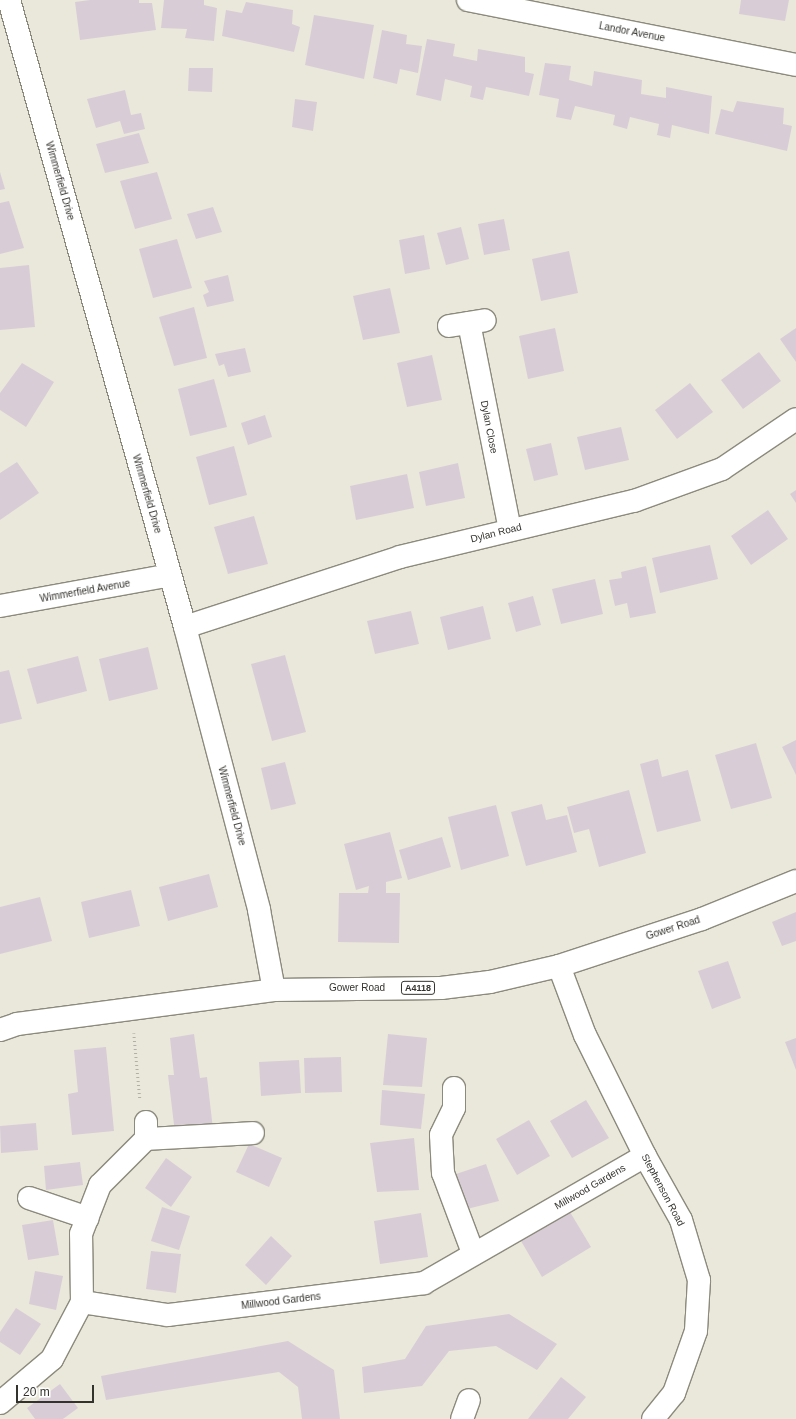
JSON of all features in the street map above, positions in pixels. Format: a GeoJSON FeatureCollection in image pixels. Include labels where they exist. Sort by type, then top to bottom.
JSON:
{"type":"FeatureCollection","features":[{"type":"Feature","properties":{"kind":"street","name":"Wimmerfield Drive"},"geometry":{"type":"LineString","coordinates":[[9,0],[185,627],[259,910],[274,990]]}},
{"type":"Feature","properties":{"kind":"street","name":"Landor Avenue"},"geometry":{"type":"LineString","coordinates":[[468,0],[796,65]]}},
{"type":"Feature","properties":{"kind":"street","name":"Dylan Close"},"geometry":{"type":"LineString","coordinates":[[468,323],[510,530]]}},
{"type":"Feature","properties":{"kind":"street","name":"Dylan Road"},"geometry":{"type":"LineString","coordinates":[[185,627],[400,557],[634,501],[722,469],[796,420]]}},
{"type":"Feature","properties":{"kind":"street","name":"Wimmerfield Avenue"},"geometry":{"type":"LineString","coordinates":[[0,606],[170,575]]}},
{"type":"Feature","properties":{"kind":"street","name":"Gower Road"},"geometry":{"type":"LineString","coordinates":[[0,1030],[17,1024],[274,990],[441,988],[490,982],[559,966],[702,919],[796,881]]}},
{"type":"Feature","properties":{"kind":"street","name":"Stephenson Road"},"geometry":{"type":"LineString","coordinates":[[559,966],[585,1035],[645,1156],[681,1220],[699,1280],[696,1331],[674,1393],[653,1419]]}},
{"type":"Feature","properties":{"kind":"street"},"geometry":{"type":"LineString","coordinates":[[454,1088],[454,1108],[441,1135],[443,1174],[473,1254]]}},
{"type":"Feature","properties":{"kind":"street"},"geometry":{"type":"LineString","coordinates":[[0,1403],[52,1359],[82,1302],[82,1234],[100,1185],[146,1130],[253,1133]]}},
{"type":"Feature","properties":{"kind":"street","name":"Millwood Gardens"},"geometry":{"type":"LineString","coordinates":[[82,1302],[168,1315],[424,1283],[645,1156]]}},
{"type":"Feature","properties":{"kind":"street"},"geometry":{"type":"LineString","coordinates":[[29,1198],[88,1218]]}},
{"type":"Feature","properties":{"kind":"path"},"geometry":{"type":"LineString","coordinates":[[132,1008],[141,1104],[146,1130]]}},
{"type":"Feature","properties":{"kind":"building"},"geometry":{"type":"Polygon","coordinates":[[[90,0],[139,0],[139,3],[152,3],[156,30],[80,40],[75,2],[90,0]]]}},
{"type":"Feature","properties":{"kind":"building"},"geometry":{"type":"Polygon","coordinates":[[[164,0],[204,0],[204,5],[217,8],[214,41],[185,38],[187,29],[161,28],[164,0]]]}},
{"type":"Feature","properties":{"kind":"building"},"geometry":{"type":"Polygon","coordinates":[[[741,0],[789,0],[785,21],[739,14],[741,0]]]}},
{"type":"Feature","properties":{"kind":"building"},"geometry":{"type":"Polygon","coordinates":[[[246,2],[293,10],[292,24],[300,27],[294,52],[222,36],[226,10],[242,13],[246,2]]]}},
{"type":"Feature","properties":{"kind":"building"},"geometry":{"type":"Polygon","coordinates":[[[314,15],[374,25],[364,79],[305,65],[314,15]]]}},
{"type":"Feature","properties":{"kind":"building"},"geometry":{"type":"Polygon","coordinates":[[[382,30],[407,35],[406,44],[422,46],[418,73],[400,69],[397,84],[373,78],[382,30]]]}},
{"type":"Feature","properties":{"kind":"building"},"geometry":{"type":"Polygon","coordinates":[[[427,39],[455,44],[453,56],[477,61],[478,49],[525,57],[525,72],[534,74],[529,96],[486,87],[483,100],[470,97],[472,86],[445,79],[441,101],[416,95],[427,39]]]}},
{"type":"Feature","properties":{"kind":"building"},"geometry":{"type":"Polygon","coordinates":[[[545,63],[571,66],[569,80],[592,86],[594,71],[642,80],[641,94],[666,98],[666,87],[712,96],[709,134],[672,125],[670,138],[657,135],[659,124],[630,117],[627,129],[613,125],[615,115],[575,106],[571,120],[556,117],[559,99],[539,95],[545,63]]]}},
{"type":"Feature","properties":{"kind":"building"},"geometry":{"type":"Polygon","coordinates":[[[189,68],[213,68],[212,92],[188,91],[189,68]]]}},
{"type":"Feature","properties":{"kind":"building"},"geometry":{"type":"Polygon","coordinates":[[[125,90],[131,115],[141,113],[145,129],[124,134],[120,121],[96,128],[87,99],[125,90]]]}},
{"type":"Feature","properties":{"kind":"building"},"geometry":{"type":"Polygon","coordinates":[[[295,99],[317,102],[313,131],[292,127],[295,99]]]}},
{"type":"Feature","properties":{"kind":"building"},"geometry":{"type":"Polygon","coordinates":[[[737,101],[784,108],[783,124],[792,126],[787,151],[715,134],[721,109],[733,112],[737,101]]]}},
{"type":"Feature","properties":{"kind":"building"},"geometry":{"type":"Polygon","coordinates":[[[139,133],[149,163],[105,173],[96,144],[139,133]]]}},
{"type":"Feature","properties":{"kind":"building"},"geometry":{"type":"Polygon","coordinates":[[[0,172],[5,189],[0,190],[0,172]]]}},
{"type":"Feature","properties":{"kind":"building"},"geometry":{"type":"Polygon","coordinates":[[[157,172],[172,219],[135,229],[120,181],[157,172]]]}},
{"type":"Feature","properties":{"kind":"building"},"geometry":{"type":"Polygon","coordinates":[[[9,201],[24,248],[0,254],[0,203],[9,201]]]}},
{"type":"Feature","properties":{"kind":"building"},"geometry":{"type":"Polygon","coordinates":[[[213,207],[222,232],[196,239],[187,214],[213,207]]]}},
{"type":"Feature","properties":{"kind":"building"},"geometry":{"type":"Polygon","coordinates":[[[504,219],[510,250],[484,255],[478,224],[504,219]]]}},
{"type":"Feature","properties":{"kind":"building"},"geometry":{"type":"Polygon","coordinates":[[[461,227],[469,259],[446,265],[437,233],[461,227]]]}},
{"type":"Feature","properties":{"kind":"building"},"geometry":{"type":"Polygon","coordinates":[[[424,235],[430,269],[405,274],[399,240],[424,235]]]}},
{"type":"Feature","properties":{"kind":"building"},"geometry":{"type":"Polygon","coordinates":[[[177,239],[192,288],[153,298],[139,249],[177,239]]]}},
{"type":"Feature","properties":{"kind":"building"},"geometry":{"type":"Polygon","coordinates":[[[569,251],[578,293],[541,301],[532,259],[569,251]]]}},
{"type":"Feature","properties":{"kind":"building"},"geometry":{"type":"Polygon","coordinates":[[[29,265],[35,327],[0,330],[0,268],[29,265]]]}},
{"type":"Feature","properties":{"kind":"building"},"geometry":{"type":"Polygon","coordinates":[[[228,275],[234,301],[207,307],[203,295],[209,292],[204,281],[228,275]]]}},
{"type":"Feature","properties":{"kind":"building"},"geometry":{"type":"Polygon","coordinates":[[[390,288],[400,333],[363,340],[353,296],[390,288]]]}},
{"type":"Feature","properties":{"kind":"building"},"geometry":{"type":"Polygon","coordinates":[[[194,307],[207,358],[174,366],[159,317],[194,307]]]}},
{"type":"Feature","properties":{"kind":"building"},"geometry":{"type":"Polygon","coordinates":[[[555,328],[564,371],[528,379],[519,336],[555,328]]]}},
{"type":"Feature","properties":{"kind":"building"},"geometry":{"type":"Polygon","coordinates":[[[796,328],[796,362],[780,339],[796,328]]]}},
{"type":"Feature","properties":{"kind":"building"},"geometry":{"type":"Polygon","coordinates":[[[245,348],[251,372],[228,377],[224,364],[219,366],[215,354],[245,348]]]}},
{"type":"Feature","properties":{"kind":"building"},"geometry":{"type":"Polygon","coordinates":[[[759,352],[781,381],[743,409],[721,380],[759,352]]]}},
{"type":"Feature","properties":{"kind":"building"},"geometry":{"type":"Polygon","coordinates":[[[432,355],[442,400],[407,407],[397,363],[432,355]]]}},
{"type":"Feature","properties":{"kind":"building"},"geometry":{"type":"Polygon","coordinates":[[[22,363],[54,382],[26,427],[0,410],[0,393],[22,363]]]}},
{"type":"Feature","properties":{"kind":"building"},"geometry":{"type":"Polygon","coordinates":[[[214,379],[227,427],[190,436],[178,389],[214,379]]]}},
{"type":"Feature","properties":{"kind":"building"},"geometry":{"type":"Polygon","coordinates":[[[690,383],[713,412],[677,439],[655,410],[690,383]]]}},
{"type":"Feature","properties":{"kind":"building"},"geometry":{"type":"Polygon","coordinates":[[[265,415],[272,437],[248,445],[241,423],[265,415]]]}},
{"type":"Feature","properties":{"kind":"building"},"geometry":{"type":"Polygon","coordinates":[[[621,427],[629,460],[585,470],[577,437],[621,427]]]}},
{"type":"Feature","properties":{"kind":"building"},"geometry":{"type":"Polygon","coordinates":[[[551,443],[558,475],[534,481],[526,449],[551,443]]]}},
{"type":"Feature","properties":{"kind":"building"},"geometry":{"type":"Polygon","coordinates":[[[234,446],[247,495],[209,505],[196,457],[234,446]]]}},
{"type":"Feature","properties":{"kind":"building"},"geometry":{"type":"Polygon","coordinates":[[[17,462],[39,493],[0,520],[0,473],[17,462]]]}},
{"type":"Feature","properties":{"kind":"building"},"geometry":{"type":"Polygon","coordinates":[[[458,463],[465,498],[426,506],[419,472],[458,463]]]}},
{"type":"Feature","properties":{"kind":"building"},"geometry":{"type":"Polygon","coordinates":[[[407,474],[414,508],[356,520],[350,486],[407,474]]]}},
{"type":"Feature","properties":{"kind":"building"},"geometry":{"type":"Polygon","coordinates":[[[796,490],[796,503],[790,494],[796,490]]]}},
{"type":"Feature","properties":{"kind":"building"},"geometry":{"type":"Polygon","coordinates":[[[768,510],[788,539],[751,565],[731,536],[768,510]]]}},
{"type":"Feature","properties":{"kind":"building"},"geometry":{"type":"Polygon","coordinates":[[[254,516],[268,564],[228,574],[214,527],[254,516]]]}},
{"type":"Feature","properties":{"kind":"building"},"geometry":{"type":"Polygon","coordinates":[[[710,545],[718,579],[660,593],[652,558],[710,545]]]}},
{"type":"Feature","properties":{"kind":"building"},"geometry":{"type":"Polygon","coordinates":[[[646,566],[656,613],[630,618],[627,603],[615,606],[609,580],[622,578],[621,572],[646,566]]]}},
{"type":"Feature","properties":{"kind":"building"},"geometry":{"type":"Polygon","coordinates":[[[595,579],[603,614],[561,624],[552,589],[595,579]]]}},
{"type":"Feature","properties":{"kind":"building"},"geometry":{"type":"Polygon","coordinates":[[[533,596],[541,625],[516,632],[508,603],[533,596]]]}},
{"type":"Feature","properties":{"kind":"building"},"geometry":{"type":"Polygon","coordinates":[[[483,606],[491,639],[448,650],[440,617],[483,606]]]}},
{"type":"Feature","properties":{"kind":"building"},"geometry":{"type":"Polygon","coordinates":[[[411,611],[419,644],[375,654],[367,621],[411,611]]]}},
{"type":"Feature","properties":{"kind":"building"},"geometry":{"type":"Polygon","coordinates":[[[148,647],[158,689],[109,701],[99,659],[148,647]]]}},
{"type":"Feature","properties":{"kind":"building"},"geometry":{"type":"Polygon","coordinates":[[[285,655],[306,732],[272,741],[251,664],[285,655]]]}},
{"type":"Feature","properties":{"kind":"building"},"geometry":{"type":"Polygon","coordinates":[[[78,656],[87,691],[37,704],[27,669],[78,656]]]}},
{"type":"Feature","properties":{"kind":"building"},"geometry":{"type":"Polygon","coordinates":[[[9,670],[22,719],[0,724],[0,672],[9,670]]]}},
{"type":"Feature","properties":{"kind":"building"},"geometry":{"type":"Polygon","coordinates":[[[796,740],[796,775],[782,747],[796,740]]]}},
{"type":"Feature","properties":{"kind":"building"},"geometry":{"type":"Polygon","coordinates":[[[756,743],[772,798],[731,809],[715,755],[756,743]]]}},
{"type":"Feature","properties":{"kind":"building"},"geometry":{"type":"Polygon","coordinates":[[[658,759],[662,777],[688,770],[701,821],[657,832],[640,764],[658,759]]]}},
{"type":"Feature","properties":{"kind":"building"},"geometry":{"type":"Polygon","coordinates":[[[285,762],[296,804],[271,810],[261,768],[285,762]]]}},
{"type":"Feature","properties":{"kind":"building"},"geometry":{"type":"Polygon","coordinates":[[[629,790],[646,853],[599,867],[589,829],[574,833],[567,807],[629,790]]]}},
{"type":"Feature","properties":{"kind":"building"},"geometry":{"type":"Polygon","coordinates":[[[542,804],[546,820],[567,815],[577,852],[526,866],[511,812],[542,804]]]}},
{"type":"Feature","properties":{"kind":"building"},"geometry":{"type":"Polygon","coordinates":[[[496,805],[509,856],[461,870],[448,817],[496,805]]]}},
{"type":"Feature","properties":{"kind":"building"},"geometry":{"type":"Polygon","coordinates":[[[390,832],[402,878],[386,882],[386,893],[400,893],[399,943],[338,942],[339,893],[368,893],[369,886],[356,890],[344,844],[390,832]]]}},
{"type":"Feature","properties":{"kind":"building"},"geometry":{"type":"Polygon","coordinates":[[[442,837],[451,867],[408,880],[399,850],[442,837]]]}},
{"type":"Feature","properties":{"kind":"building"},"geometry":{"type":"Polygon","coordinates":[[[209,874],[218,907],[168,921],[159,887],[209,874]]]}},
{"type":"Feature","properties":{"kind":"building"},"geometry":{"type":"Polygon","coordinates":[[[131,890],[140,926],[89,938],[81,902],[131,890]]]}},
{"type":"Feature","properties":{"kind":"building"},"geometry":{"type":"Polygon","coordinates":[[[40,897],[52,941],[0,954],[0,907],[40,897]]]}},
{"type":"Feature","properties":{"kind":"building"},"geometry":{"type":"Polygon","coordinates":[[[796,912],[796,941],[782,946],[772,922],[796,912]]]}},
{"type":"Feature","properties":{"kind":"building"},"geometry":{"type":"Polygon","coordinates":[[[728,961],[741,998],[712,1009],[698,971],[728,961]]]}},
{"type":"Feature","properties":{"kind":"building"},"geometry":{"type":"Polygon","coordinates":[[[194,1034],[200,1078],[207,1077],[213,1129],[175,1133],[168,1075],[174,1075],[170,1038],[194,1034]]]}},
{"type":"Feature","properties":{"kind":"building"},"geometry":{"type":"Polygon","coordinates":[[[388,1034],[427,1038],[422,1087],[383,1085],[388,1034]]]}},
{"type":"Feature","properties":{"kind":"building"},"geometry":{"type":"Polygon","coordinates":[[[796,1038],[796,1070],[785,1042],[796,1038]]]}},
{"type":"Feature","properties":{"kind":"building"},"geometry":{"type":"Polygon","coordinates":[[[106,1047],[114,1131],[72,1135],[68,1094],[78,1092],[74,1050],[106,1047]]]}},
{"type":"Feature","properties":{"kind":"building"},"geometry":{"type":"Polygon","coordinates":[[[341,1057],[342,1092],[305,1093],[304,1058],[341,1057]]]}},
{"type":"Feature","properties":{"kind":"building"},"geometry":{"type":"Polygon","coordinates":[[[299,1060],[301,1093],[261,1096],[259,1062],[299,1060]]]}},
{"type":"Feature","properties":{"kind":"building"},"geometry":{"type":"Polygon","coordinates":[[[382,1090],[425,1094],[421,1129],[380,1125],[382,1090]]]}},
{"type":"Feature","properties":{"kind":"building"},"geometry":{"type":"Polygon","coordinates":[[[586,1100],[609,1138],[572,1158],[550,1121],[586,1100]]]}},
{"type":"Feature","properties":{"kind":"building"},"geometry":{"type":"Polygon","coordinates":[[[529,1120],[550,1156],[517,1175],[496,1139],[529,1120]]]}},
{"type":"Feature","properties":{"kind":"building"},"geometry":{"type":"Polygon","coordinates":[[[36,1123],[38,1150],[1,1153],[0,1126],[36,1123]]]}},
{"type":"Feature","properties":{"kind":"building"},"geometry":{"type":"Polygon","coordinates":[[[414,1138],[419,1190],[377,1192],[370,1143],[414,1138]]]}},
{"type":"Feature","properties":{"kind":"building"},"geometry":{"type":"Polygon","coordinates":[[[249,1144],[282,1158],[269,1187],[236,1172],[249,1144]]]}},
{"type":"Feature","properties":{"kind":"building"},"geometry":{"type":"Polygon","coordinates":[[[166,1158],[192,1177],[171,1207],[145,1188],[166,1158]]]}},
{"type":"Feature","properties":{"kind":"building"},"geometry":{"type":"Polygon","coordinates":[[[80,1162],[83,1185],[46,1190],[44,1166],[80,1162]]]}},
{"type":"Feature","properties":{"kind":"building"},"geometry":{"type":"Polygon","coordinates":[[[486,1164],[499,1201],[463,1210],[453,1175],[486,1164]]]}},
{"type":"Feature","properties":{"kind":"building"},"geometry":{"type":"Polygon","coordinates":[[[162,1207],[190,1216],[179,1250],[151,1241],[162,1207]]]}},
{"type":"Feature","properties":{"kind":"building"},"geometry":{"type":"Polygon","coordinates":[[[570,1212],[591,1247],[542,1277],[521,1241],[570,1212]]]}},
{"type":"Feature","properties":{"kind":"building"},"geometry":{"type":"Polygon","coordinates":[[[421,1213],[428,1257],[380,1264],[374,1221],[421,1213]]]}},
{"type":"Feature","properties":{"kind":"building"},"geometry":{"type":"Polygon","coordinates":[[[53,1220],[59,1255],[28,1260],[22,1225],[53,1220]]]}},
{"type":"Feature","properties":{"kind":"building"},"geometry":{"type":"Polygon","coordinates":[[[271,1236],[292,1256],[266,1285],[245,1265],[271,1236]]]}},
{"type":"Feature","properties":{"kind":"building"},"geometry":{"type":"Polygon","coordinates":[[[151,1251],[181,1254],[176,1293],[146,1289],[151,1251]]]}},
{"type":"Feature","properties":{"kind":"building"},"geometry":{"type":"Polygon","coordinates":[[[35,1271],[63,1276],[56,1310],[29,1304],[35,1271]]]}},
{"type":"Feature","properties":{"kind":"building"},"geometry":{"type":"Polygon","coordinates":[[[16,1308],[41,1324],[20,1355],[0,1342],[0,1332],[16,1308]]]}},
{"type":"Feature","properties":{"kind":"building"},"geometry":{"type":"Polygon","coordinates":[[[509,1314],[557,1344],[537,1370],[496,1346],[449,1351],[422,1386],[364,1393],[362,1367],[405,1359],[426,1326],[509,1314]]]}},
{"type":"Feature","properties":{"kind":"building"},"geometry":{"type":"Polygon","coordinates":[[[288,1341],[334,1370],[340,1419],[302,1419],[298,1387],[279,1372],[106,1400],[101,1376],[288,1341]]]}},
{"type":"Feature","properties":{"kind":"building"},"geometry":{"type":"Polygon","coordinates":[[[561,1377],[586,1397],[568,1419],[528,1419],[561,1377]]]}},
{"type":"Feature","properties":{"kind":"building"},"geometry":{"type":"Polygon","coordinates":[[[60,1384],[78,1408],[63,1419],[35,1419],[27,1408],[60,1384]]]}}]}
